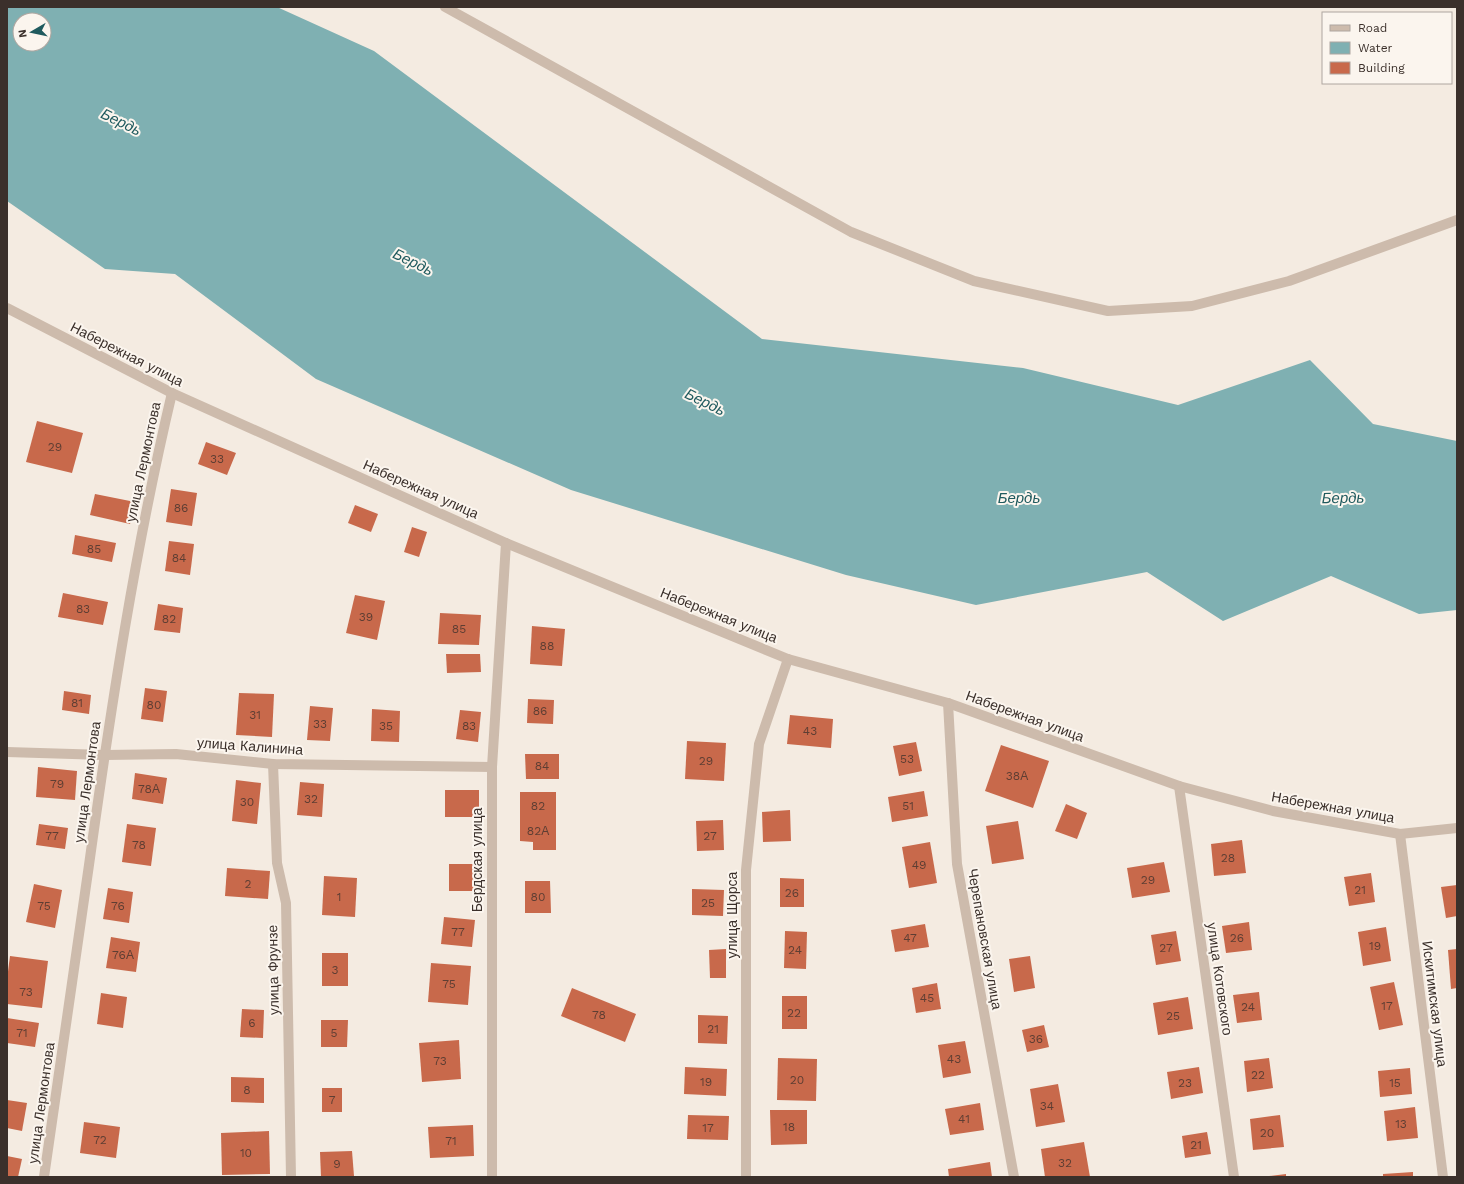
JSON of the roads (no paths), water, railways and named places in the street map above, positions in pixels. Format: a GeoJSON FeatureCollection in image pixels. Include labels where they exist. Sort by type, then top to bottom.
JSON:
{"type":"FeatureCollection","features":[{"type":"Feature","properties":{"kind":"street"},"geometry":{"type":"LineString","coordinates":[[445,7],[851,232],[974,281],[1108,310],[1192,306],[1290,281],[1457,220]]}},
{"type":"Feature","properties":{"kind":"street","name":"Набережная улица"},"geometry":{"type":"LineString","coordinates":[[7,308],[172,393],[506,543],[788,659],[948,703],[1179,786],[1273,812],[1400,834],[1457,828]]}},
{"type":"Feature","properties":{"kind":"street","name":"улица Лермонтова"},"geometry":{"type":"LineString","coordinates":[[44,1177],[105,755],[133,582],[158,450],[172,393]]}},
{"type":"Feature","properties":{"kind":"street","name":"Бердская улица"},"geometry":{"type":"LineString","coordinates":[[492,1177],[492,767],[506,543]]}},
{"type":"Feature","properties":{"kind":"street","name":"улица Щорса"},"geometry":{"type":"LineString","coordinates":[[746,1177],[746,870],[759,744],[788,659]]}},
{"type":"Feature","properties":{"kind":"street","name":"Черепановская улица"},"geometry":{"type":"LineString","coordinates":[[948,703],[957,864],[1014,1177]]}},
{"type":"Feature","properties":{"kind":"street","name":"улица Калинина"},"geometry":{"type":"LineString","coordinates":[[7,752],[105,755],[176,754],[273,764],[492,767]]}},
{"type":"Feature","properties":{"kind":"street","name":"улица Фрунзе"},"geometry":{"type":"LineString","coordinates":[[273,764],[277,863],[286,903],[291,1177]]}},
{"type":"Feature","properties":{"kind":"street","name":"улица Котовского"},"geometry":{"type":"LineString","coordinates":[[1179,786],[1234,1177]]}},
{"type":"Feature","properties":{"kind":"street","name":"Искитимская улица"},"geometry":{"type":"LineString","coordinates":[[1400,834],[1443,1177]]}},
{"type":"Feature","properties":{"kind":"water","name":"Бердь"},"geometry":{"type":"Polygon","coordinates":[[[7,7],[277,7],[374,51],[762,339],[1023,368],[1178,405],[1310,360],[1373,424],[1457,441],[1457,610],[1419,614],[1331,576],[1223,621],[1147,572],[976,605],[846,575],[571,490],[316,379],[175,274],[105,269],[7,201],[7,7]]]}}]}
